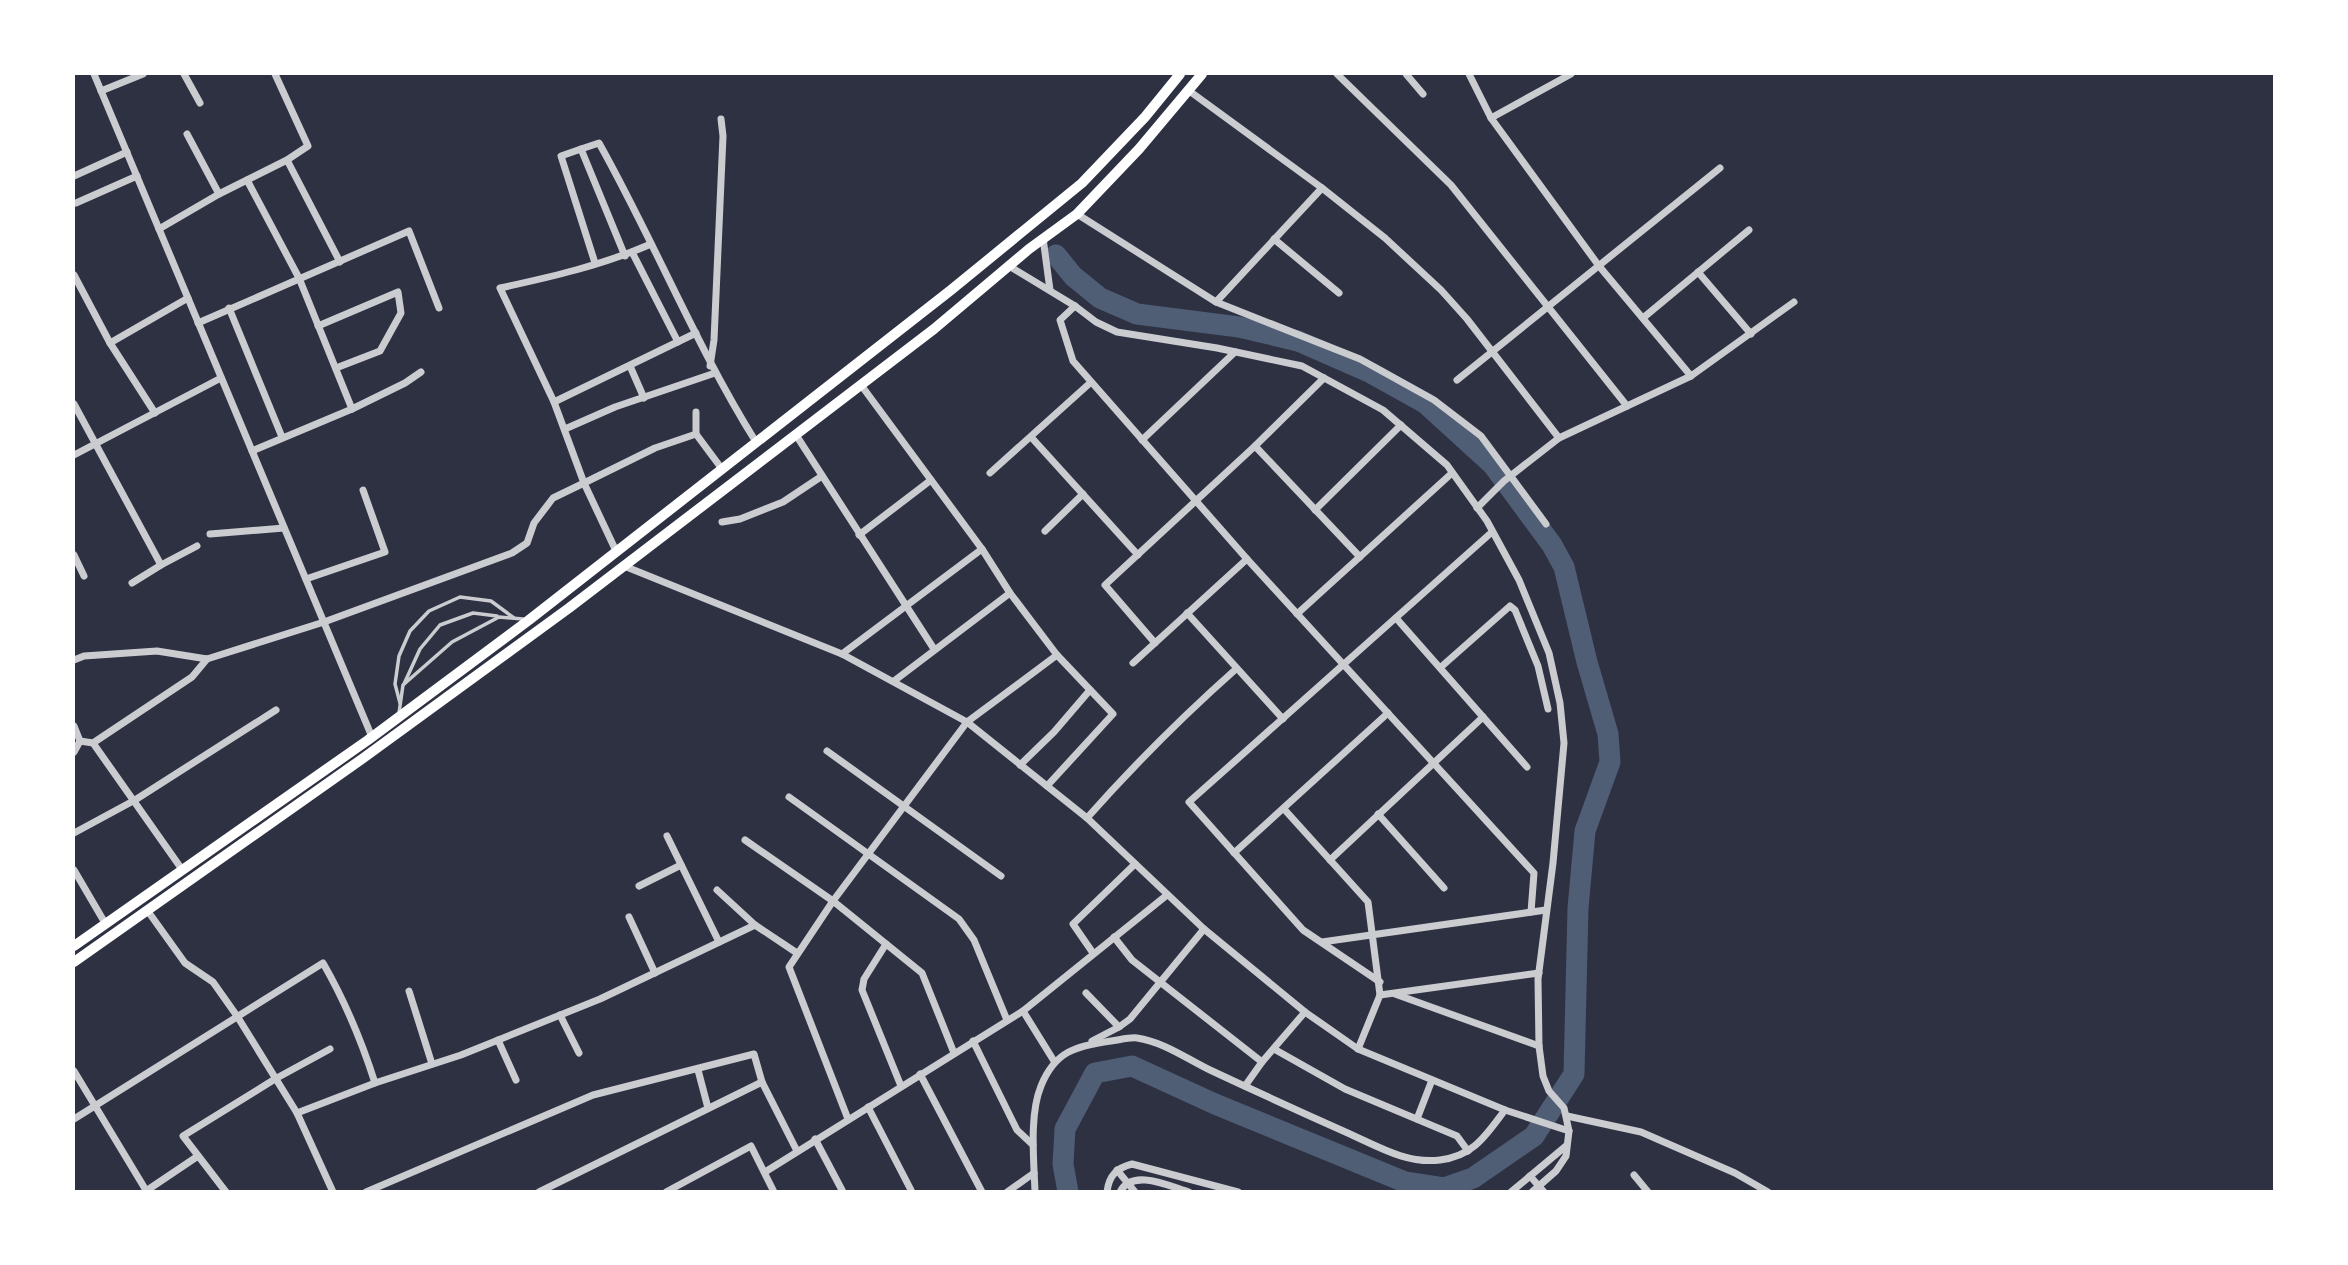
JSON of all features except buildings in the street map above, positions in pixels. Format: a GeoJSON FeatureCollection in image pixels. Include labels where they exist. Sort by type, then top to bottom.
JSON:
{"type":"FeatureCollection","features":[{"type":"Feature","properties":{"kind":"highway"},"geometry":{"type":"LineString","coordinates":[[74,946],[181,868],[398,718],[529,620],[951,290],[1082,183],[1145,117],[1180,74]]}},
{"type":"Feature","properties":{"kind":"highway"},"geometry":{"type":"LineString","coordinates":[[74,962],[367,756],[624,566],[934,329],[1077,214],[1139,149],[1202,74]]}},
{"type":"Feature","properties":{"kind":"highway"},"geometry":{"type":"LineString","coordinates":[[239,828],[247,840]]}},
{"type":"Feature","properties":{"kind":"street"},"geometry":{"type":"LineString","coordinates":[[94,74],[372,737]]}},
{"type":"Feature","properties":{"kind":"street"},"geometry":{"type":"LineString","coordinates":[[101,91],[143,74]]}},
{"type":"Feature","properties":{"kind":"street"},"geometry":{"type":"LineString","coordinates":[[184,74],[200,103]]}},
{"type":"Feature","properties":{"kind":"street"},"geometry":{"type":"LineString","coordinates":[[159,229],[308,146],[275,74]]}},
{"type":"Feature","properties":{"kind":"street"},"geometry":{"type":"LineString","coordinates":[[1337,74],[1451,185],[1627,407]]}},
{"type":"Feature","properties":{"kind":"street"},"geometry":{"type":"LineString","coordinates":[[1406,74],[1423,94]]}},
{"type":"Feature","properties":{"kind":"street"},"geometry":{"type":"LineString","coordinates":[[1469,74],[1491,118],[1599,266],[1691,376]]}},
{"type":"Feature","properties":{"kind":"street"},"geometry":{"type":"LineString","coordinates":[[1491,118],[1571,74]]}},
{"type":"Feature","properties":{"kind":"street"},"geometry":{"type":"LineString","coordinates":[[1188,90],[1322,188],[1385,239],[1441,290],[1559,438]]}},
{"type":"Feature","properties":{"kind":"street"},"geometry":{"type":"LineString","coordinates":[[712,370],[722,164],[721,119]]}},
{"type":"Feature","properties":{"kind":"street"},"geometry":{"type":"LineString","coordinates":[[187,134],[219,194]]}},
{"type":"Feature","properties":{"kind":"street"},"geometry":{"type":"LineString","coordinates":[[595,263],[561,156],[599,143],[696,333],[712,370],[756,442]]}},
{"type":"Feature","properties":{"kind":"street"},"geometry":{"type":"LineString","coordinates":[[581,149],[629,254],[678,342]]}},
{"type":"Feature","properties":{"kind":"street"},"geometry":{"type":"LineString","coordinates":[[74,164],[76,175],[127,152]]}},
{"type":"Feature","properties":{"kind":"street"},"geometry":{"type":"LineString","coordinates":[[287,160],[340,262]]}},
{"type":"Feature","properties":{"kind":"street"},"geometry":{"type":"LineString","coordinates":[[1457,380],[1720,169]]}},
{"type":"Feature","properties":{"kind":"street"},"geometry":{"type":"LineString","coordinates":[[76,203],[137,176]]}},
{"type":"Feature","properties":{"kind":"street"},"geometry":{"type":"LineString","coordinates":[[247,180],[299,278],[352,409]]}},
{"type":"Feature","properties":{"kind":"street"},"geometry":{"type":"LineString","coordinates":[[1216,302],[1322,188]]}},
{"type":"Feature","properties":{"kind":"street"},"geometry":{"type":"LineString","coordinates":[[1077,214],[1216,302],[1360,359],[1434,400],[1480,436],[1546,524]]}},
{"type":"Feature","properties":{"kind":"street"},"geometry":{"type":"LineString","coordinates":[[1643,318],[1749,230]]}},
{"type":"Feature","properties":{"kind":"street"},"geometry":{"type":"LineString","coordinates":[[198,323],[409,232],[439,308]]}},
{"type":"Feature","properties":{"kind":"street"},"geometry":{"type":"LineString","coordinates":[[1043,239],[1050,290]]}},
{"type":"Feature","properties":{"kind":"street"},"geometry":{"type":"LineString","coordinates":[[1274,239],[1339,293]]}},
{"type":"Feature","properties":{"kind":"street"},"geometry":{"type":"LineString","coordinates":[[616,551],[583,483],[554,402],[500,288],[555,276],[629,254],[651,244]]}},
{"type":"Feature","properties":{"kind":"street"},"geometry":{"type":"LineString","coordinates":[[1009,266],[1076,306],[1096,322],[1117,332],[1302,366],[1383,410],[1447,465],[1492,532],[1519,580],[1549,653],[1560,703],[1564,743],[1539,973],[1539,1046],[1549,1091],[1564,1108],[1569,1131],[1566,1156],[1556,1171],[1538,1190],[1530,1176]]}},
{"type":"Feature","properties":{"kind":"street"},"geometry":{"type":"LineString","coordinates":[[1698,272],[1751,334]]}},
{"type":"Feature","properties":{"kind":"street"},"geometry":{"type":"LineString","coordinates":[[74,275],[110,343],[155,414]]}},
{"type":"Feature","properties":{"kind":"street"},"geometry":{"type":"LineString","coordinates":[[318,326],[398,292],[401,313],[380,351],[336,368]]}},
{"type":"Feature","properties":{"kind":"street"},"geometry":{"type":"LineString","coordinates":[[110,343],[188,298]]}},
{"type":"Feature","properties":{"kind":"street"},"geometry":{"type":"LineString","coordinates":[[1477,508],[1510,477],[1559,438],[1691,376],[1794,302]]}},
{"type":"Feature","properties":{"kind":"street"},"geometry":{"type":"LineString","coordinates":[[1076,306],[1060,320],[1073,361],[1247,559],[1534,873],[1531,912]]}},
{"type":"Feature","properties":{"kind":"street"},"geometry":{"type":"LineString","coordinates":[[229,308],[282,437]]}},
{"type":"Feature","properties":{"kind":"street"},"geometry":{"type":"LineString","coordinates":[[554,402],[696,333]]}},
{"type":"Feature","properties":{"kind":"street"},"geometry":{"type":"LineString","coordinates":[[1142,440],[1235,352]]}},
{"type":"Feature","properties":{"kind":"street"},"geometry":{"type":"LineString","coordinates":[[630,366],[643,398]]}},
{"type":"Feature","properties":{"kind":"street"},"geometry":{"type":"LineString","coordinates":[[565,429],[712,370]]}},
{"type":"Feature","properties":{"kind":"street"},"geometry":{"type":"LineString","coordinates":[[252,450],[352,409],[405,383],[421,372]]}},
{"type":"Feature","properties":{"kind":"street"},"geometry":{"type":"LineString","coordinates":[[74,455],[221,377]]}},
{"type":"Feature","properties":{"kind":"street"},"geometry":{"type":"LineString","coordinates":[[1155,643],[1105,585],[1325,379]]}},
{"type":"Feature","properties":{"kind":"street"},"geometry":{"type":"LineString","coordinates":[[990,473],[1090,383]]}},
{"type":"Feature","properties":{"kind":"street"},"geometry":{"type":"LineString","coordinates":[[861,385],[885,424],[931,480],[1057,655],[1113,714],[1047,786]]}},
{"type":"Feature","properties":{"kind":"street"},"geometry":{"type":"LineString","coordinates":[[74,404],[161,565]]}},
{"type":"Feature","properties":{"kind":"street"},"geometry":{"type":"LineString","coordinates":[[696,412],[696,434],[722,469]]}},
{"type":"Feature","properties":{"kind":"street"},"geometry":{"type":"LineString","coordinates":[[1315,510],[1401,425]]}},
{"type":"Feature","properties":{"kind":"street"},"geometry":{"type":"LineString","coordinates":[[74,660],[84,656],[157,651],[207,659],[324,622],[512,553],[527,543],[534,523],[553,498],[655,448],[696,434]]}},
{"type":"Feature","properties":{"kind":"street"},"geometry":{"type":"LineString","coordinates":[[796,436],[817,464],[859,535],[934,649]]}},
{"type":"Feature","properties":{"kind":"street"},"geometry":{"type":"LineString","coordinates":[[1031,437],[1138,555]]}},
{"type":"Feature","properties":{"kind":"street"},"geometry":{"type":"LineString","coordinates":[[1255,446],[1360,557]]}},
{"type":"Feature","properties":{"kind":"street"},"geometry":{"type":"LineString","coordinates":[[1297,614],[1452,472]]}},
{"type":"Feature","properties":{"kind":"street"},"geometry":{"type":"LineString","coordinates":[[722,522],[740,519],[782,502],[822,476]]}},
{"type":"Feature","properties":{"kind":"street"},"geometry":{"type":"LineString","coordinates":[[859,535],[931,480]]}},
{"type":"Feature","properties":{"kind":"street"},"geometry":{"type":"LineString","coordinates":[[306,579],[385,552],[363,490]]}},
{"type":"Feature","properties":{"kind":"street"},"geometry":{"type":"LineString","coordinates":[[1045,531],[1083,494]]}},
{"type":"Feature","properties":{"kind":"street"},"geometry":{"type":"LineString","coordinates":[[211,534],[284,528]]}},
{"type":"Feature","properties":{"kind":"street"},"geometry":{"type":"LineString","coordinates":[[1380,982],[1303,930],[1189,802],[1492,532]]}},
{"type":"Feature","properties":{"kind":"street"},"geometry":{"type":"LineString","coordinates":[[132,583],[197,547]]}},
{"type":"Feature","properties":{"kind":"street"},"geometry":{"type":"LineString","coordinates":[[842,654],[982,549]]}},
{"type":"Feature","properties":{"kind":"street"},"geometry":{"type":"LineString","coordinates":[[74,555],[84,576]]}},
{"type":"Feature","properties":{"kind":"street"},"geometry":{"type":"LineString","coordinates":[[1133,663],[1247,559]]}},
{"type":"Feature","properties":{"kind":"street"},"geometry":{"type":"LineString","coordinates":[[624,566],[842,654],[967,722],[1087,818],[1204,929],[1305,1012],[1358,1049],[1505,1111],[1569,1131]]}},
{"type":"Feature","properties":{"kind":"street"},"geometry":{"type":"LineString","coordinates":[[894,681],[1010,593]]}},
{"type":"Feature","properties":{"kind":"street"},"geometry":{"type":"LineString","coordinates":[[1441,667],[1510,606],[1515,610],[1538,666],[1548,709]]}},
{"type":"Feature","properties":{"kind":"street"},"geometry":{"type":"LineString","coordinates":[[1187,613],[1283,719]]}},
{"type":"Feature","properties":{"kind":"street"},"geometry":{"type":"LineString","coordinates":[[1396,618],[1527,767]]}},
{"type":"Feature","properties":{"kind":"street"},"geometry":{"type":"LineString","coordinates":[[848,1119],[789,967],[834,901],[967,722],[1057,655]]}},
{"type":"Feature","properties":{"kind":"street"},"geometry":{"type":"LineString","coordinates":[[80,741],[93,743],[192,677],[207,659]]}},
{"type":"Feature","properties":{"kind":"street"},"geometry":{"type":"LineString","coordinates":[[1087,818],[1176,723],[1236,669]]}},
{"type":"Feature","properties":{"kind":"street"},"geometry":{"type":"LineString","coordinates":[[1020,765],[1054,732],[1090,690]]}},
{"type":"Feature","properties":{"kind":"street"},"geometry":{"type":"LineString","coordinates":[[74,833],[135,800],[276,710]]}},
{"type":"Feature","properties":{"kind":"street"},"geometry":{"type":"LineString","coordinates":[[1234,853],[1388,713]]}},
{"type":"Feature","properties":{"kind":"street"},"geometry":{"type":"LineString","coordinates":[[1330,860],[1483,717]]}},
{"type":"Feature","properties":{"kind":"street"},"geometry":{"type":"LineString","coordinates":[[74,726],[80,741]]}},
{"type":"Feature","properties":{"kind":"street"},"geometry":{"type":"LineString","coordinates":[[74,752],[80,741]]}},
{"type":"Feature","properties":{"kind":"street"},"geometry":{"type":"LineString","coordinates":[[93,743],[181,868]]}},
{"type":"Feature","properties":{"kind":"street"},"geometry":{"type":"LineString","coordinates":[[827,751],[1001,876]]}},
{"type":"Feature","properties":{"kind":"street"},"geometry":{"type":"LineString","coordinates":[[789,797],[959,919],[974,940],[1007,1020]]}},
{"type":"Feature","properties":{"kind":"street"},"geometry":{"type":"LineString","coordinates":[[1284,809],[1368,902],[1381,995],[1358,1049]]}},
{"type":"Feature","properties":{"kind":"street"},"geometry":{"type":"LineString","coordinates":[[1378,814],[1444,888]]}},
{"type":"Feature","properties":{"kind":"street"},"geometry":{"type":"LineString","coordinates":[[667,835],[719,942]]}},
{"type":"Feature","properties":{"kind":"street"},"geometry":{"type":"LineString","coordinates":[[745,840],[834,901],[922,973],[954,1053]]}},
{"type":"Feature","properties":{"kind":"street"},"geometry":{"type":"LineString","coordinates":[[1093,953],[1073,924],[1135,864]]}},
{"type":"Feature","properties":{"kind":"street"},"geometry":{"type":"LineString","coordinates":[[639,887],[681,865]]}},
{"type":"Feature","properties":{"kind":"street"},"geometry":{"type":"LineString","coordinates":[[74,870],[105,923]]}},
{"type":"Feature","properties":{"kind":"street"},"geometry":{"type":"LineString","coordinates":[[718,890],[755,925],[797,953]]}},
{"type":"Feature","properties":{"kind":"street"},"geometry":{"type":"LineString","coordinates":[[765,1172],[1023,1011],[1167,895]]}},
{"type":"Feature","properties":{"kind":"street"},"geometry":{"type":"LineString","coordinates":[[148,910],[185,963],[213,982],[237,1016],[297,1113],[333,1192]]}},
{"type":"Feature","properties":{"kind":"street"},"geometry":{"type":"LineString","coordinates":[[1322,942],[1546,910]]}},
{"type":"Feature","properties":{"kind":"street"},"geometry":{"type":"LineString","coordinates":[[629,917],[655,972]]}},
{"type":"Feature","properties":{"kind":"street"},"geometry":{"type":"LineString","coordinates":[[297,1113],[561,1015],[755,925]]}},
{"type":"Feature","properties":{"kind":"street"},"geometry":{"type":"LineString","coordinates":[[1035,1192],[1033,1132],[1040,1088],[1054,1061],[1130,1019],[1204,929]]}},
{"type":"Feature","properties":{"kind":"street"},"geometry":{"type":"LineString","coordinates":[[1114,937],[1132,960],[1262,1062]]}},
{"type":"Feature","properties":{"kind":"street"},"geometry":{"type":"LineString","coordinates":[[886,944],[864,979],[862,990],[901,1086]]}},
{"type":"Feature","properties":{"kind":"street"},"geometry":{"type":"LineString","coordinates":[[74,1119],[323,962],[359,1032],[375,1083]]}},
{"type":"Feature","properties":{"kind":"street"},"geometry":{"type":"LineString","coordinates":[[1381,995],[1539,973]]}},
{"type":"Feature","properties":{"kind":"street"},"geometry":{"type":"LineString","coordinates":[[409,991],[432,1064]]}},
{"type":"Feature","properties":{"kind":"street"},"geometry":{"type":"LineString","coordinates":[[1086,993],[1119,1027]]}},
{"type":"Feature","properties":{"kind":"street"},"geometry":{"type":"LineString","coordinates":[[1392,993],[1539,1046]]}},
{"type":"Feature","properties":{"kind":"street"},"geometry":{"type":"LineString","coordinates":[[1023,1011],[1054,1061]]}},
{"type":"Feature","properties":{"kind":"street"},"geometry":{"type":"LineString","coordinates":[[1245,1086],[1305,1012]]}},
{"type":"Feature","properties":{"kind":"street"},"geometry":{"type":"LineString","coordinates":[[561,1015],[579,1053]]}},
{"type":"Feature","properties":{"kind":"street"},"geometry":{"type":"LineString","coordinates":[[1116,1040],[1119,1027]]}},
{"type":"Feature","properties":{"kind":"street"},"geometry":{"type":"LineString","coordinates":[[1082,1046],[1136,1038],[1178,1052],[1277,1102],[1408,1159],[1439,1160],[1468,1150],[1478,1145],[1505,1111]]}},
{"type":"Feature","properties":{"kind":"street"},"geometry":{"type":"LineString","coordinates":[[498,1040],[516,1080]]}},
{"type":"Feature","properties":{"kind":"street"},"geometry":{"type":"LineString","coordinates":[[973,1041],[1017,1130],[1033,1145]]}},
{"type":"Feature","properties":{"kind":"street"},"geometry":{"type":"LineString","coordinates":[[226,1192],[183,1136],[275,1079],[330,1049]]}},
{"type":"Feature","properties":{"kind":"street"},"geometry":{"type":"LineString","coordinates":[[1274,1049],[1345,1088],[1457,1136],[1468,1150]]}},
{"type":"Feature","properties":{"kind":"street"},"geometry":{"type":"LineString","coordinates":[[366,1192],[593,1095],[754,1054],[762,1082],[797,1151]]}},
{"type":"Feature","properties":{"kind":"street"},"geometry":{"type":"LineString","coordinates":[[698,1070],[708,1108]]}},
{"type":"Feature","properties":{"kind":"street"},"geometry":{"type":"LineString","coordinates":[[74,1071],[147,1191],[198,1156]]}},
{"type":"Feature","properties":{"kind":"street"},"geometry":{"type":"LineString","coordinates":[[920,1074],[982,1192]]}},
{"type":"Feature","properties":{"kind":"street"},"geometry":{"type":"LineString","coordinates":[[1417,1119],[1432,1080]]}},
{"type":"Feature","properties":{"kind":"street"},"geometry":{"type":"LineString","coordinates":[[539,1192],[762,1082]]}},
{"type":"Feature","properties":{"kind":"street"},"geometry":{"type":"LineString","coordinates":[[868,1107],[912,1192]]}},
{"type":"Feature","properties":{"kind":"street"},"geometry":{"type":"LineString","coordinates":[[1567,1116],[1641,1132],[1735,1173],[1768,1192]]}},
{"type":"Feature","properties":{"kind":"street"},"geometry":{"type":"LineString","coordinates":[[815,1139],[843,1192]]}},
{"type":"Feature","properties":{"kind":"street"},"geometry":{"type":"LineString","coordinates":[[666,1192],[751,1146],[774,1192]]}},
{"type":"Feature","properties":{"kind":"street"},"geometry":{"type":"LineString","coordinates":[[1511,1192],[1521,1189],[1530,1176],[1566,1146]]}},
{"type":"Feature","properties":{"kind":"street"},"geometry":{"type":"LineString","coordinates":[[1189,1192],[1138,1179],[1127,1182],[1119,1192],[1108,1187],[1110,1177],[1117,1170],[1132,1164],[1238,1192]]}},
{"type":"Feature","properties":{"kind":"street"},"geometry":{"type":"LineString","coordinates":[[1117,1170],[1135,1192]]}},
{"type":"Feature","properties":{"kind":"street"},"geometry":{"type":"LineString","coordinates":[[1007,1192],[1034,1173]]}},
{"type":"Feature","properties":{"kind":"street"},"geometry":{"type":"LineString","coordinates":[[1633,1175],[1648,1192]]}},
{"type":"Feature","properties":{"kind":"street"},"geometry":{"type":"LineString","coordinates":[[684,1183],[687,1192]]}},
{"type":"Feature","properties":{"kind":"lane"},"geometry":{"type":"LineString","coordinates":[[400,702],[395,684],[399,656],[410,631],[429,611],[460,597],[491,601],[514,618]]}},
{"type":"Feature","properties":{"kind":"lane"},"geometry":{"type":"LineString","coordinates":[[398,718],[403,685],[420,649],[440,625],[473,613],[529,620]]}},
{"type":"Feature","properties":{"kind":"lane"},"geometry":{"type":"LineString","coordinates":[[403,685],[452,642],[499,617]]}},
{"type":"Feature","properties":{"kind":"waterway"},"geometry":{"type":"LineString","coordinates":[[1056,255],[1073,276],[1100,298],[1137,314],[1239,327],[1298,341],[1371,373],[1425,403],[1493,465],[1552,545],[1564,567],[1608,734],[1610,762],[1585,831],[1578,908],[1574,1074],[1534,1136],[1473,1178],[1444,1188],[1405,1182],[1215,1104],[1132,1066],[1095,1073],[1065,1129],[1063,1164],[1068,1192]]}}]}
